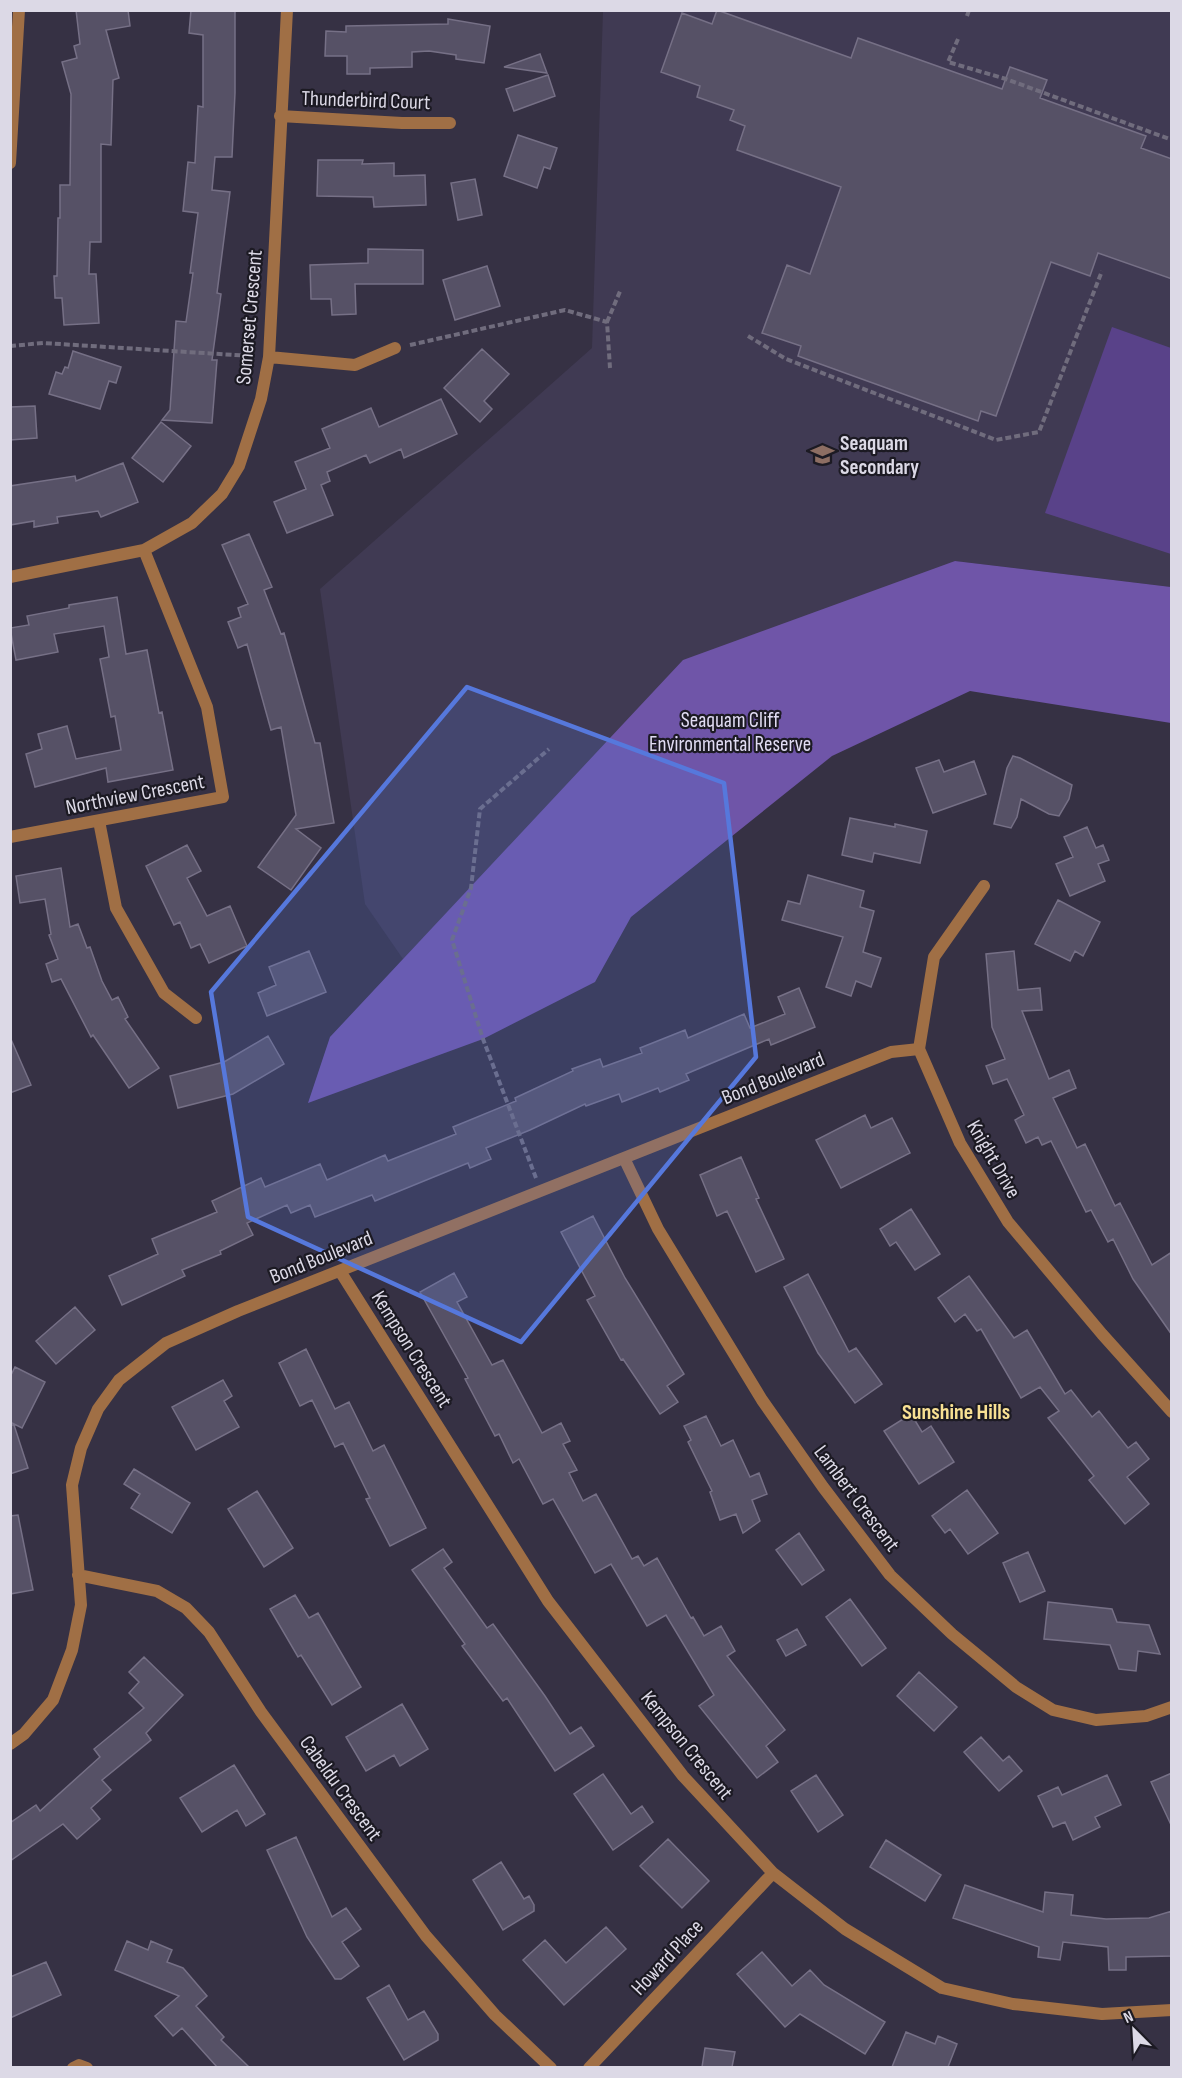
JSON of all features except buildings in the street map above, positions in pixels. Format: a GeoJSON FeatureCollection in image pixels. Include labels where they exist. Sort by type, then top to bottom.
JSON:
{"type":"FeatureCollection","features":[{"type":"Feature","properties":{"kind":"street"},"geometry":{"type":"LineString","coordinates":[[10,163],[19,10]]}},
{"type":"Feature","properties":{"kind":"street","name":"Somerset Crescent"},"geometry":{"type":"LineString","coordinates":[[10,577],[144,550],[192,523],[222,494],[239,466],[261,399],[268,357],[287,10]]}},
{"type":"Feature","properties":{"kind":"street","name":"Thunderbird Court"},"geometry":{"type":"LineString","coordinates":[[280,116],[402,123],[450,123]]}},
{"type":"Feature","properties":{"kind":"street"},"geometry":{"type":"LineString","coordinates":[[268,357],[355,365],[395,348]]}},
{"type":"Feature","properties":{"kind":"street","name":"Northview Crescent"},"geometry":{"type":"LineString","coordinates":[[10,837],[223,797],[207,707],[144,550]]}},
{"type":"Feature","properties":{"kind":"street"},"geometry":{"type":"LineString","coordinates":[[99,821],[116,908],[165,993],[196,1018]]}},
{"type":"Feature","properties":{"kind":"street"},"geometry":{"type":"LineString","coordinates":[[919,1049],[934,957],[984,886]]}},
{"type":"Feature","properties":{"kind":"street","name":"Bond Boulevard"},"geometry":{"type":"LineString","coordinates":[[10,1744],[24,1734],[53,1700],[72,1650],[81,1605],[72,1485],[81,1448],[98,1409],[119,1380],[166,1343],[238,1311],[891,1052],[919,1049]]}},
{"type":"Feature","properties":{"kind":"street","name":"Knight Drive"},"geometry":{"type":"LineString","coordinates":[[919,1049],[960,1143],[1008,1222],[1102,1334],[1172,1412]]}},
{"type":"Feature","properties":{"kind":"street","name":"Lambert Crescent"},"geometry":{"type":"LineString","coordinates":[[624,1158],[658,1229],[762,1401],[823,1487],[890,1575],[952,1634],[1016,1687],[1053,1710],[1096,1720],[1146,1716],[1172,1707]]}},
{"type":"Feature","properties":{"kind":"street","name":"Kempson Crescent"},"geometry":{"type":"LineString","coordinates":[[340,1271],[548,1600],[683,1776],[773,1873],[845,1929],[942,1988],[1013,2004],[1102,2014],[1172,2010]]}},
{"type":"Feature","properties":{"kind":"street","name":"Cabeldu Crescent"},"geometry":{"type":"LineString","coordinates":[[78,1575],[157,1591],[186,1608],[209,1632],[261,1712],[426,1936],[495,2015],[551,2067]]}},
{"type":"Feature","properties":{"kind":"street","name":"Howard Place"},"geometry":{"type":"LineString","coordinates":[[590,2067],[773,1873]]}},
{"type":"Feature","properties":{"kind":"street"},"geometry":{"type":"LineString","coordinates":[[73,2067],[79,2065],[87,2067]]}},
{"type":"Feature","properties":{"kind":"path"},"geometry":{"type":"LineString","coordinates":[[967,16],[969,10]]}},
{"type":"Feature","properties":{"kind":"path"},"geometry":{"type":"LineString","coordinates":[[958,39],[948,62],[1006,79],[1172,140]]}},
{"type":"Feature","properties":{"kind":"path"},"geometry":{"type":"LineString","coordinates":[[748,336],[786,359],[996,440],[1039,432],[1102,271]]}},
{"type":"Feature","properties":{"kind":"path"},"geometry":{"type":"LineString","coordinates":[[610,368],[607,322],[621,289]]}},
{"type":"Feature","properties":{"kind":"path"},"geometry":{"type":"LineString","coordinates":[[395,348],[565,310],[607,322]]}},
{"type":"Feature","properties":{"kind":"path"},"geometry":{"type":"LineString","coordinates":[[10,346],[44,343],[251,356]]}},
{"type":"Feature","properties":{"kind":"path"},"geometry":{"type":"LineString","coordinates":[[537,1182],[483,1040],[452,940],[471,888],[480,809],[549,749]]}},
{"type":"Feature","properties":{"kind":"highlighted area"},"geometry":{"type":"Polygon","coordinates":[[[467,687],[724,783],[756,1057],[521,1342],[248,1217],[211,992],[467,687]]]}},
{"type":"Feature","properties":{"kind":"shaded area","name":"Seaquam Secondary"},"geometry":{"type":"Polygon","coordinates":[[[603,11],[1171,11],[1171,587],[955,561],[471,888],[403,959],[365,904],[320,589],[592,348],[603,11]]]}},
{"type":"Feature","properties":{"kind":"shaded area"},"geometry":{"type":"Polygon","coordinates":[[[1112,327],[1171,348],[1171,554],[1045,513],[1112,327]]]}},
{"type":"Feature","properties":{"kind":"green space","name":"Seaquam Cliff Environmental Reserve"},"geometry":{"type":"Polygon","coordinates":[[[955,561],[1171,587],[1171,723],[970,691],[832,756],[631,917],[595,982],[483,1039],[308,1103],[330,1037],[683,660],[955,561]]]}},
{"type":"Feature","properties":{"kind":"place","name":"Seaquam Secondary"},"geometry":{"type":"Point","coordinates":[822,455]}},
{"type":"Feature","properties":{"kind":"district","name":"Sunshine Hills"},"geometry":{"type":"Point","coordinates":[956,1411]}}]}
